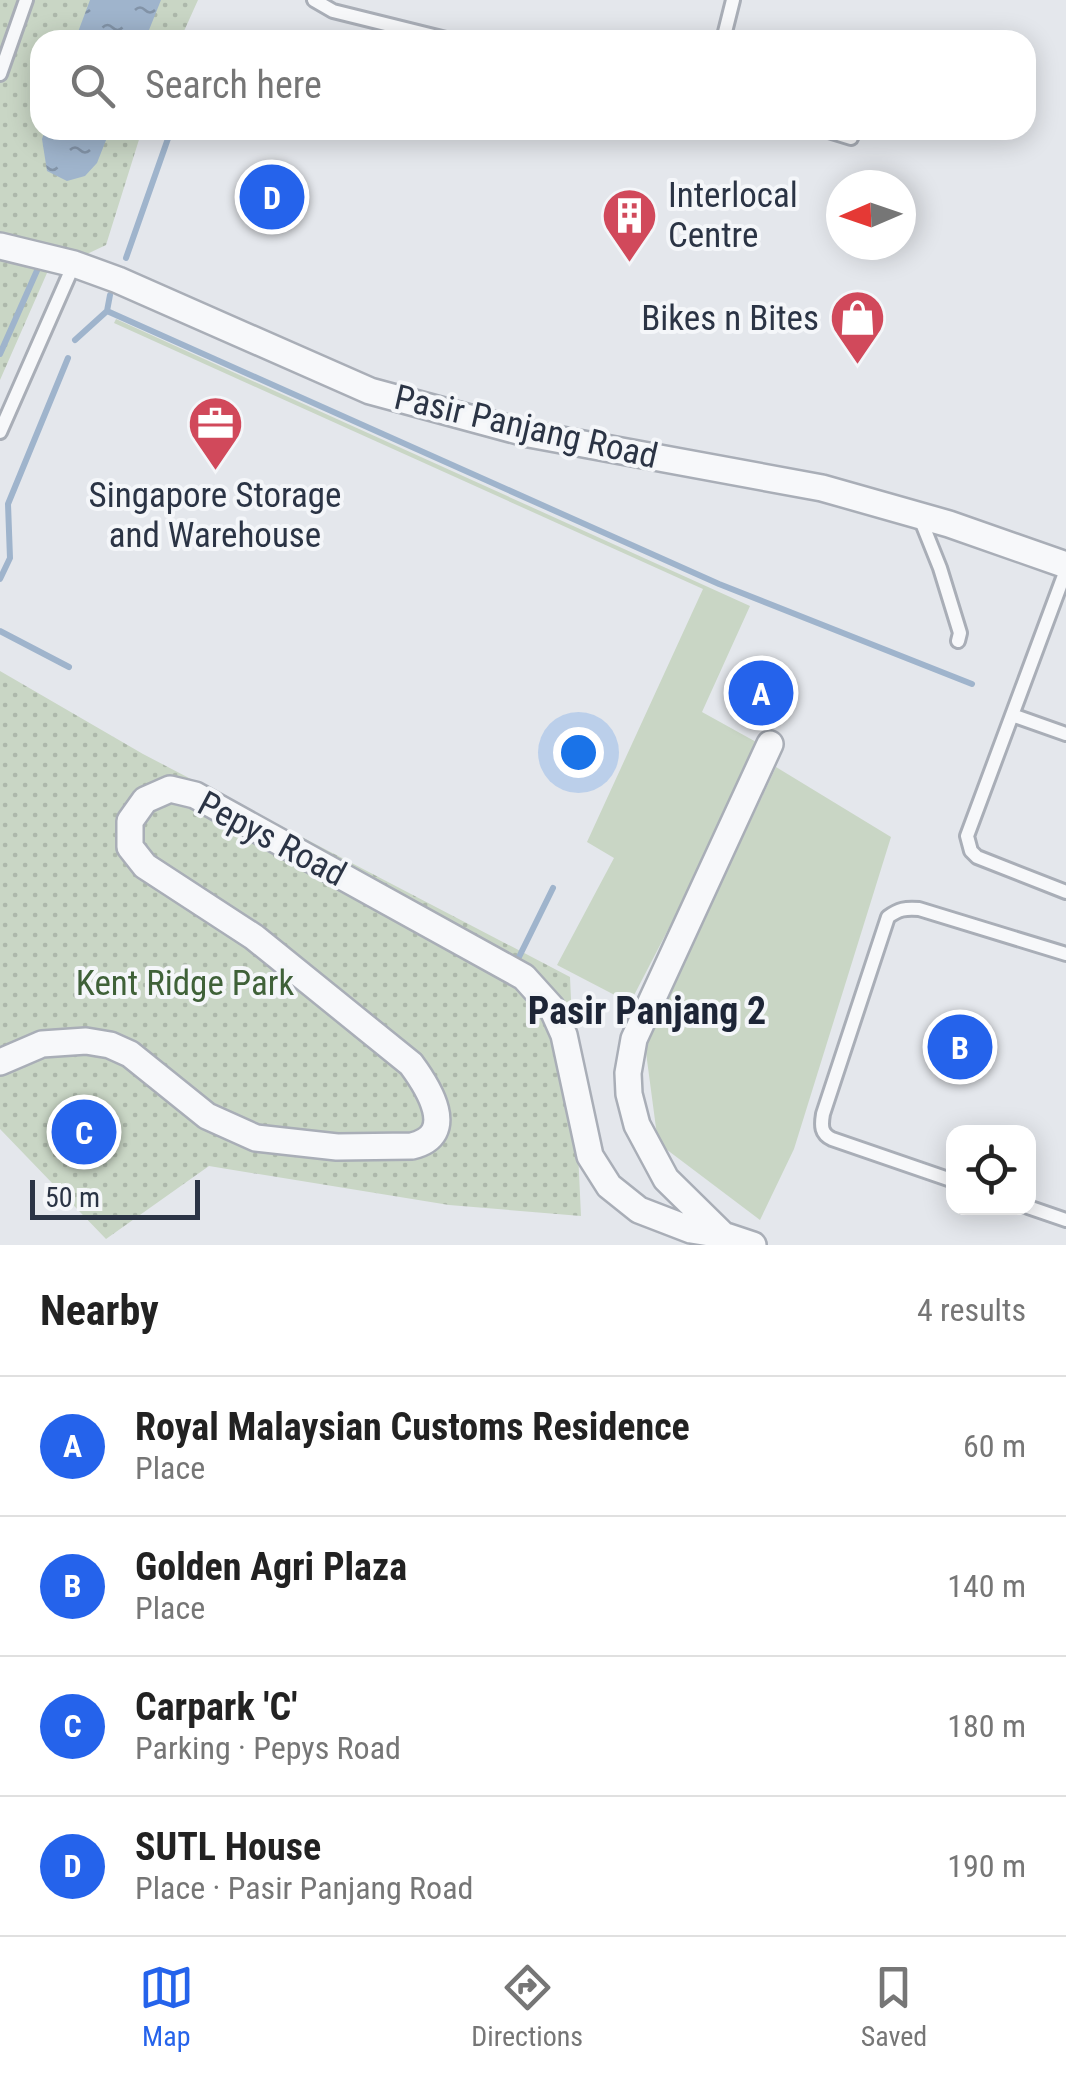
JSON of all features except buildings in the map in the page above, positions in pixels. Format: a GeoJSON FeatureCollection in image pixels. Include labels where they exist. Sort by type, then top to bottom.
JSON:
{"type":"FeatureCollection","features":[{"type":"Feature","properties":{"kind":"street","name":"Pasir Panjang Road"},"geometry":{"type":"LineString","coordinates":[[0,246],[74,264],[118,280],[370,391],[529,434],[822,488],[920,516],[1065,577]]}},
{"type":"Feature","properties":{"kind":"street"},"geometry":{"type":"LineString","coordinates":[[723,1236],[666,1179],[637,1125],[628,1073],[634,1040],[770,744]]}},
{"type":"Feature","properties":{"kind":"street","name":"Pepys Road"},"geometry":{"type":"LineString","coordinates":[[0,1062],[42,1044],[86,1041],[130,1054],[208,1116],[256,1138],[337,1147],[412,1146],[423,1143],[434,1132],[436,1108],[411,1064],[254,937],[145,866],[130,846],[130,821],[145,800],[170,790],[195,795],[524,977],[552,1008],[564,1035],[590,1156],[609,1186],[639,1210],[691,1230],[753,1245]]}},
{"type":"Feature","properties":{"kind":"lane"},"geometry":{"type":"LineString","coordinates":[[0,74],[26,0]]}},
{"type":"Feature","properties":{"kind":"lane"},"geometry":{"type":"LineString","coordinates":[[314,0],[333,10],[411,30]]}},
{"type":"Feature","properties":{"kind":"lane"},"geometry":{"type":"LineString","coordinates":[[725,30],[732,0]]}},
{"type":"Feature","properties":{"kind":"lane"},"geometry":{"type":"LineString","coordinates":[[0,432],[74,264]]}},
{"type":"Feature","properties":{"kind":"lane"},"geometry":{"type":"LineString","coordinates":[[920,516],[960,633],[958,641]]}},
{"type":"Feature","properties":{"kind":"lane"},"geometry":{"type":"LineString","coordinates":[[1065,577],[966,836],[978,856],[1066,892]]}},
{"type":"Feature","properties":{"kind":"lane"},"geometry":{"type":"LineString","coordinates":[[1012,715],[1066,734]]}},
{"type":"Feature","properties":{"kind":"lane"},"geometry":{"type":"LineString","coordinates":[[946,1178],[832,1139],[823,1131],[823,1114],[888,917],[897,910],[919,909],[1066,954]]}},
{"type":"Feature","properties":{"kind":"lane"},"geometry":{"type":"LineString","coordinates":[[1036,1210],[1066,1220]]}},
{"type":"Feature","properties":{"kind":"green space"},"geometry":{"type":"Polygon","coordinates":[[[0,0],[198,0],[184,30],[30,30],[30,140],[139,140],[106,245],[47,273],[0,380],[0,0]]]}},
{"type":"Feature","properties":{"kind":"green space"},"geometry":{"type":"Polygon","coordinates":[[[116,319],[750,606],[702,712],[758,743],[630,1003],[557,965],[614,858],[587,842],[703,589],[114,323],[116,319]]]}},
{"type":"Feature","properties":{"kind":"green space","name":"Kent Ridge Park"},"geometry":{"type":"Polygon","coordinates":[[[0,671],[143,754],[570,977],[581,1216],[449,1205],[209,1166],[106,1239],[0,1129],[0,671]]]}},
{"type":"Feature","properties":{"kind":"green space"},"geometry":{"type":"Polygon","coordinates":[[[776,767],[891,837],[794,1149],[760,1220],[658,1143],[645,1045],[776,767]]]}},
{"type":"Feature","properties":{"kind":"water"},"geometry":{"type":"Polygon","coordinates":[[[90,0],[161,0],[149,30],[79,30],[90,0]]]}},
{"type":"Feature","properties":{"kind":"water"},"geometry":{"type":"Polygon","coordinates":[[[42,140],[106,140],[97,163],[85,176],[67,181],[47,171],[42,140]]]}},
{"type":"Feature","properties":{"kind":"waterway"},"geometry":{"type":"LineString","coordinates":[[126,258],[167,140]]}},
{"type":"Feature","properties":{"kind":"waterway"},"geometry":{"type":"LineString","coordinates":[[0,354],[39,266]]}},
{"type":"Feature","properties":{"kind":"waterway"},"geometry":{"type":"LineString","coordinates":[[107,311],[110,295]]}},
{"type":"Feature","properties":{"kind":"waterway"},"geometry":{"type":"LineString","coordinates":[[75,340],[107,311],[719,584],[972,684]]}},
{"type":"Feature","properties":{"kind":"waterway"},"geometry":{"type":"LineString","coordinates":[[0,579],[10,558],[8,504],[68,358]]}},
{"type":"Feature","properties":{"kind":"waterway"},"geometry":{"type":"LineString","coordinates":[[0,631],[69,667]]}},
{"type":"Feature","properties":{"kind":"waterway"},"geometry":{"type":"LineString","coordinates":[[518,959],[553,888]]}},
{"type":"Feature","properties":{"kind":"place","name":"SUTL House"},"geometry":{"type":"Point","coordinates":[272,197]}},
{"type":"Feature","properties":{"kind":"place","name":"Interlocal Centre"},"geometry":{"type":"Point","coordinates":[629,264]}},
{"type":"Feature","properties":{"kind":"place","name":"Bikes n Bites"},"geometry":{"type":"Point","coordinates":[858,367]}},
{"type":"Feature","properties":{"kind":"place","name":"Singapore Storage and Warehouse"},"geometry":{"type":"Point","coordinates":[215,473]}},
{"type":"Feature","properties":{"kind":"place","name":"Royal Malaysian Customs Residence"},"geometry":{"type":"Point","coordinates":[761,693]}},
{"type":"Feature","properties":{"kind":"place","name":"Golden Agri Plaza"},"geometry":{"type":"Point","coordinates":[960,1047]}},
{"type":"Feature","properties":{"kind":"place","name":"Carpark 'C'"},"geometry":{"type":"Point","coordinates":[84,1132]}},
{"type":"Feature","properties":{"kind":"district","name":"Pasir Panjang 2"},"geometry":{"type":"Point","coordinates":[647,1011]}}]}
